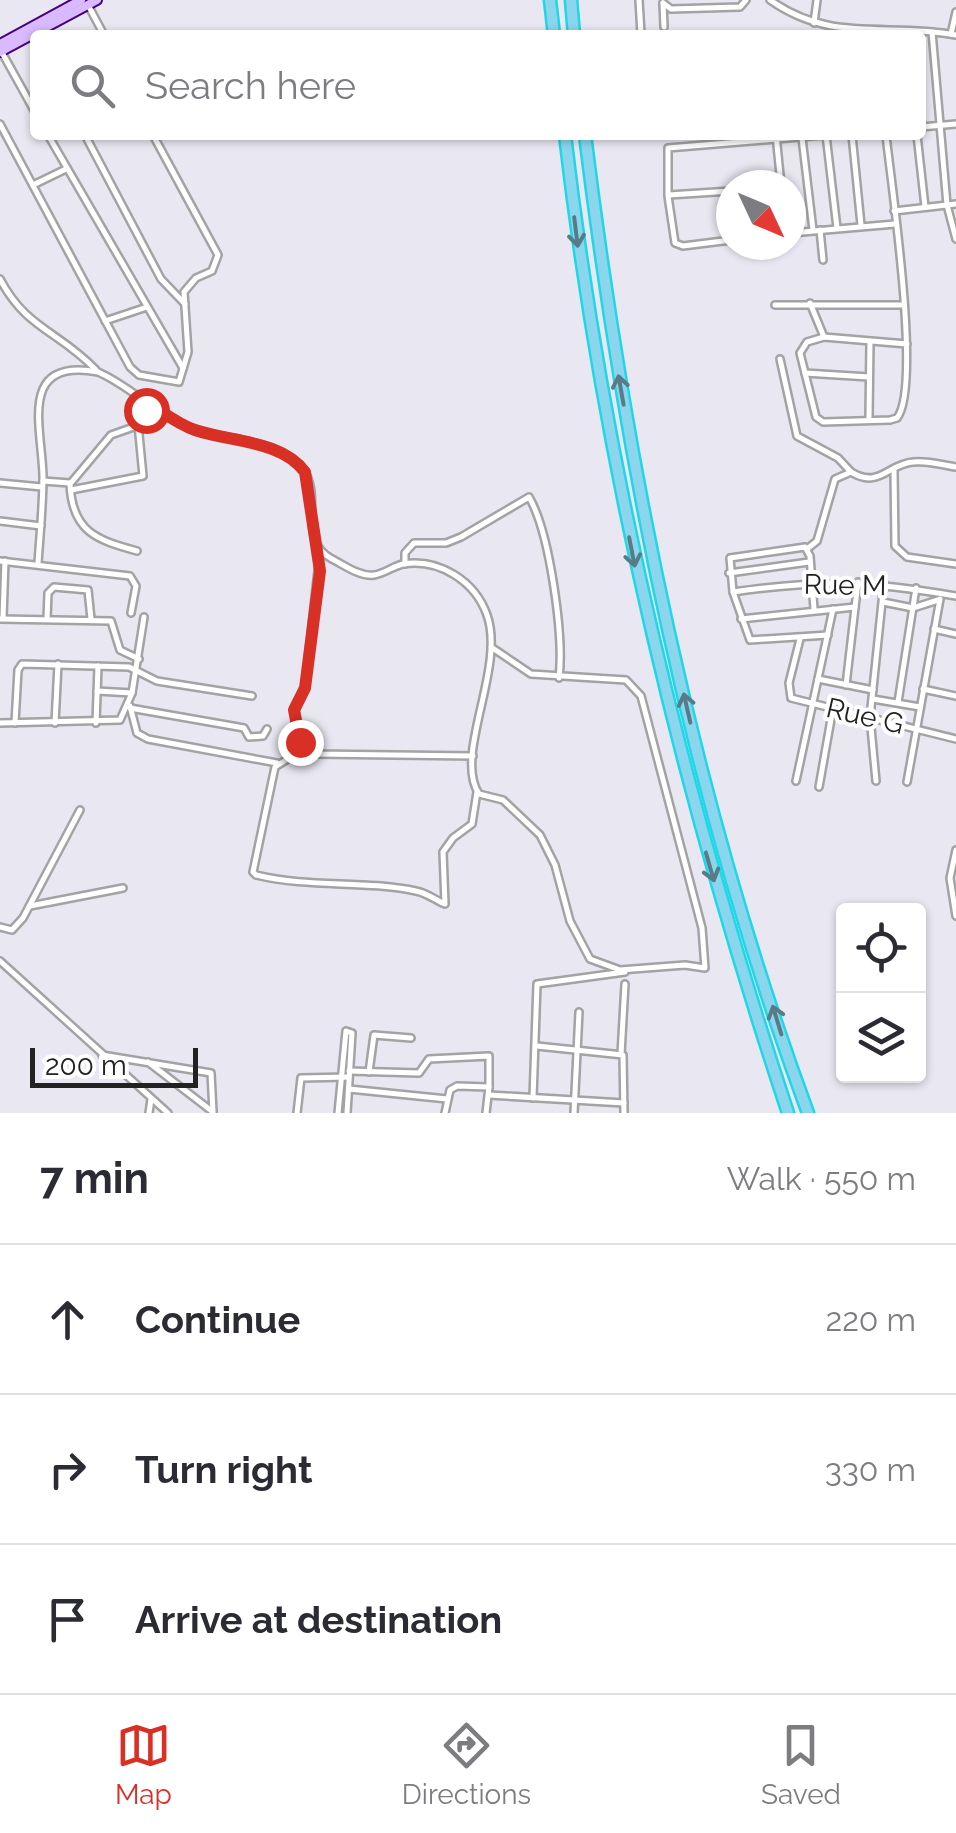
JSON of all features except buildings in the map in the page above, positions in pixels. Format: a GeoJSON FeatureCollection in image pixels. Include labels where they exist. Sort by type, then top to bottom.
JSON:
{"type":"FeatureCollection","features":[{"type":"Feature","properties":{"kind":"highway"},"geometry":{"type":"LineString","coordinates":[[550,0],[553,30]]}},
{"type":"Feature","properties":{"kind":"highway"},"geometry":{"type":"LineString","coordinates":[[571,0],[574,30]]}},
{"type":"Feature","properties":{"kind":"highway"},"geometry":{"type":"LineString","coordinates":[[566,140],[606,419],[639,585],[702,840],[788,1113]]}},
{"type":"Feature","properties":{"kind":"highway"},"geometry":{"type":"LineString","coordinates":[[585,140],[620,381],[665,613],[729,862],[808,1113]]}},
{"type":"Feature","properties":{"kind":"street"},"geometry":{"type":"LineString","coordinates":[[56,0],[60,11]]}},
{"type":"Feature","properties":{"kind":"street"},"geometry":{"type":"LineString","coordinates":[[639,0],[641,30]]}},
{"type":"Feature","properties":{"kind":"street"},"geometry":{"type":"LineString","coordinates":[[663,1],[671,8],[734,7],[746,0]]}},
{"type":"Feature","properties":{"kind":"street"},"geometry":{"type":"LineString","coordinates":[[770,0],[835,30]]}},
{"type":"Feature","properties":{"kind":"street"},"geometry":{"type":"LineString","coordinates":[[814,23],[818,0]]}},
{"type":"Feature","properties":{"kind":"street"},"geometry":{"type":"LineString","coordinates":[[663,1],[664,27]]}},
{"type":"Feature","properties":{"kind":"street"},"geometry":{"type":"LineString","coordinates":[[38,30],[60,11],[89,2]]}},
{"type":"Feature","properties":{"kind":"street"},"geometry":{"type":"LineString","coordinates":[[41,30],[89,2]]}},
{"type":"Feature","properties":{"kind":"street"},"geometry":{"type":"LineString","coordinates":[[89,2],[102,30]]}},
{"type":"Feature","properties":{"kind":"street"},"geometry":{"type":"LineString","coordinates":[[926,32],[954,34],[956,12]]}},
{"type":"Feature","properties":{"kind":"street"},"geometry":{"type":"LineString","coordinates":[[932,32],[947,205],[956,240]]}},
{"type":"Feature","properties":{"kind":"street"},"geometry":{"type":"LineString","coordinates":[[30,36],[0,49],[30,103]]}},
{"type":"Feature","properties":{"kind":"street"},"geometry":{"type":"LineString","coordinates":[[0,124],[135,372],[179,382],[188,352],[184,304],[188,284],[212,271],[218,255],[156,140]]}},
{"type":"Feature","properties":{"kind":"street"},"geometry":{"type":"LineString","coordinates":[[926,126],[956,124]]}},
{"type":"Feature","properties":{"kind":"street"},"geometry":{"type":"LineString","coordinates":[[51,140],[184,370]]}},
{"type":"Feature","properties":{"kind":"street"},"geometry":{"type":"LineString","coordinates":[[88,140],[161,279],[184,304]]}},
{"type":"Feature","properties":{"kind":"street"},"geometry":{"type":"LineString","coordinates":[[716,241],[676,244],[666,150],[740,140]]}},
{"type":"Feature","properties":{"kind":"street"},"geometry":{"type":"LineString","coordinates":[[776,140],[779,170]]}},
{"type":"Feature","properties":{"kind":"street"},"geometry":{"type":"LineString","coordinates":[[803,140],[822,260]]}},
{"type":"Feature","properties":{"kind":"street"},"geometry":{"type":"LineString","coordinates":[[826,140],[837,228]]}},
{"type":"Feature","properties":{"kind":"street"},"geometry":{"type":"LineString","coordinates":[[853,140],[862,225]]}},
{"type":"Feature","properties":{"kind":"street"},"geometry":{"type":"LineString","coordinates":[[887,140],[907,344],[902,412],[890,420],[869,417],[821,421],[804,372],[802,348],[824,337],[907,344]]}},
{"type":"Feature","properties":{"kind":"street"},"geometry":{"type":"LineString","coordinates":[[918,140],[925,207]]}},
{"type":"Feature","properties":{"kind":"street"},"geometry":{"type":"LineString","coordinates":[[32,186],[66,169]]}},
{"type":"Feature","properties":{"kind":"street"},"geometry":{"type":"LineString","coordinates":[[668,196],[716,192]]}},
{"type":"Feature","properties":{"kind":"street"},"geometry":{"type":"LineString","coordinates":[[894,211],[956,204]]}},
{"type":"Feature","properties":{"kind":"street"},"geometry":{"type":"LineString","coordinates":[[806,231],[895,224]]}},
{"type":"Feature","properties":{"kind":"street"},"geometry":{"type":"LineString","coordinates":[[0,279],[22,315],[76,349],[98,372],[195,430],[240,439],[301,467],[320,551],[305,688],[294,710],[295,727],[305,748],[315,754],[473,756]]}},
{"type":"Feature","properties":{"kind":"street"},"geometry":{"type":"LineString","coordinates":[[810,304],[824,337]]}},
{"type":"Feature","properties":{"kind":"street"},"geometry":{"type":"LineString","coordinates":[[775,305],[904,304]]}},
{"type":"Feature","properties":{"kind":"street"},"geometry":{"type":"LineString","coordinates":[[105,321],[147,307]]}},
{"type":"Feature","properties":{"kind":"street"},"geometry":{"type":"LineString","coordinates":[[869,417],[870,341]]}},
{"type":"Feature","properties":{"kind":"street"},"geometry":{"type":"LineString","coordinates":[[780,359],[797,436],[838,458],[851,472],[869,479],[885,477],[894,469],[920,461],[956,466]]}},
{"type":"Feature","properties":{"kind":"street"},"geometry":{"type":"LineString","coordinates":[[38,563],[42,484],[36,430],[44,386],[52,376],[72,370],[98,372]]}},
{"type":"Feature","properties":{"kind":"street"},"geometry":{"type":"LineString","coordinates":[[804,372],[869,378]]}},
{"type":"Feature","properties":{"kind":"street"},"geometry":{"type":"LineString","coordinates":[[70,487],[111,436],[144,422],[147,402]]}},
{"type":"Feature","properties":{"kind":"street"},"geometry":{"type":"LineString","coordinates":[[0,483],[70,487],[143,476],[138,424]]}},
{"type":"Feature","properties":{"kind":"street"},"geometry":{"type":"LineString","coordinates":[[894,469],[894,546],[906,556],[956,564]]}},
{"type":"Feature","properties":{"kind":"street"},"geometry":{"type":"LineString","coordinates":[[807,549],[817,541],[835,479],[851,472]]}},
{"type":"Feature","properties":{"kind":"street"},"geometry":{"type":"LineString","coordinates":[[70,487],[88,533],[98,540],[137,550]]}},
{"type":"Feature","properties":{"kind":"street"},"geometry":{"type":"LineString","coordinates":[[404,564],[405,553],[414,543],[446,543],[462,537],[529,497],[547,552],[558,627],[559,678]]}},
{"type":"Feature","properties":{"kind":"street"},"geometry":{"type":"LineString","coordinates":[[0,522],[40,526]]}},
{"type":"Feature","properties":{"kind":"street"},"geometry":{"type":"LineString","coordinates":[[807,549],[797,546],[729,559],[734,592],[748,639],[760,642],[828,635]]}},
{"type":"Feature","properties":{"kind":"street"},"geometry":{"type":"LineString","coordinates":[[807,549],[814,609]]}},
{"type":"Feature","properties":{"kind":"street"},"geometry":{"type":"LineString","coordinates":[[277,763],[253,872],[299,885],[387,886],[420,892],[445,904],[442,856],[450,840],[472,824],[477,792],[473,756],[490,675],[486,612],[464,581],[440,568],[404,564],[373,575],[362,574],[320,551]]}},
{"type":"Feature","properties":{"kind":"street"},"geometry":{"type":"LineString","coordinates":[[131,613],[136,586],[130,576],[2,561],[1,619],[111,621],[120,650],[139,658]]}},
{"type":"Feature","properties":{"kind":"street"},"geometry":{"type":"LineString","coordinates":[[730,573],[809,562]]}},
{"type":"Feature","properties":{"kind":"street","name":"Rue M"},"geometry":{"type":"LineString","coordinates":[[734,592],[811,581],[884,582],[956,596]]}},
{"type":"Feature","properties":{"kind":"street"},"geometry":{"type":"LineString","coordinates":[[846,685],[858,582]]}},
{"type":"Feature","properties":{"kind":"street"},"geometry":{"type":"LineString","coordinates":[[876,781],[870,717],[884,582]]}},
{"type":"Feature","properties":{"kind":"street"},"geometry":{"type":"LineString","coordinates":[[47,619],[48,593],[54,587],[90,592],[91,619]]}},
{"type":"Feature","properties":{"kind":"street"},"geometry":{"type":"LineString","coordinates":[[898,702],[916,588]]}},
{"type":"Feature","properties":{"kind":"street"},"geometry":{"type":"LineString","coordinates":[[883,602],[913,608],[941,596]]}},
{"type":"Feature","properties":{"kind":"street"},"geometry":{"type":"LineString","coordinates":[[908,782],[941,596]]}},
{"type":"Feature","properties":{"kind":"street"},"geometry":{"type":"LineString","coordinates":[[741,620],[855,607]]}},
{"type":"Feature","properties":{"kind":"street"},"geometry":{"type":"LineString","coordinates":[[796,781],[833,609]]}},
{"type":"Feature","properties":{"kind":"street"},"geometry":{"type":"LineString","coordinates":[[144,617],[130,706],[137,732],[148,739],[277,763],[305,748]]}},
{"type":"Feature","properties":{"kind":"street"},"geometry":{"type":"LineString","coordinates":[[934,629],[956,634]]}},
{"type":"Feature","properties":{"kind":"street","name":"Rue G"},"geometry":{"type":"LineString","coordinates":[[800,638],[788,683],[789,697],[956,739]]}},
{"type":"Feature","properties":{"kind":"street"},"geometry":{"type":"LineString","coordinates":[[490,647],[530,674],[626,680],[641,696],[708,964],[704,970],[686,965],[539,982],[533,1038],[537,1046],[534,1098]]}},
{"type":"Feature","properties":{"kind":"street"},"geometry":{"type":"LineString","coordinates":[[55,723],[58,664]]}},
{"type":"Feature","properties":{"kind":"street"},"geometry":{"type":"LineString","coordinates":[[15,723],[19,666],[138,669],[158,680],[252,696]]}},
{"type":"Feature","properties":{"kind":"street"},"geometry":{"type":"LineString","coordinates":[[96,723],[98,666]]}},
{"type":"Feature","properties":{"kind":"street"},"geometry":{"type":"LineString","coordinates":[[818,679],[874,690]]}},
{"type":"Feature","properties":{"kind":"street"},"geometry":{"type":"LineString","coordinates":[[923,689],[956,696]]}},
{"type":"Feature","properties":{"kind":"street"},"geometry":{"type":"LineString","coordinates":[[97,691],[132,693]]}},
{"type":"Feature","properties":{"kind":"street"},"geometry":{"type":"LineString","coordinates":[[872,698],[920,707]]}},
{"type":"Feature","properties":{"kind":"street"},"geometry":{"type":"LineString","coordinates":[[0,723],[120,720],[130,706]]}},
{"type":"Feature","properties":{"kind":"street"},"geometry":{"type":"LineString","coordinates":[[130,706],[244,728],[249,738],[247,755]]}},
{"type":"Feature","properties":{"kind":"street"},"geometry":{"type":"LineString","coordinates":[[819,786],[833,708]]}},
{"type":"Feature","properties":{"kind":"street"},"geometry":{"type":"LineString","coordinates":[[249,738],[263,736],[266,729]]}},
{"type":"Feature","properties":{"kind":"street"},"geometry":{"type":"LineString","coordinates":[[477,792],[502,800],[540,834],[582,948],[590,960],[606,968],[626,970]]}},
{"type":"Feature","properties":{"kind":"street"},"geometry":{"type":"LineString","coordinates":[[0,927],[15,928],[80,810]]}},
{"type":"Feature","properties":{"kind":"street"},"geometry":{"type":"LineString","coordinates":[[956,850],[950,878],[956,916]]}},
{"type":"Feature","properties":{"kind":"street"},"geometry":{"type":"LineString","coordinates":[[30,906],[122,888]]}},
{"type":"Feature","properties":{"kind":"street"},"geometry":{"type":"LineString","coordinates":[[0,961],[168,1113]]}},
{"type":"Feature","properties":{"kind":"street"},"geometry":{"type":"LineString","coordinates":[[600,976],[606,968]]}},
{"type":"Feature","properties":{"kind":"street"},"geometry":{"type":"LineString","coordinates":[[624,1113],[626,1061],[621,1054],[625,984]]}},
{"type":"Feature","properties":{"kind":"street"},"geometry":{"type":"LineString","coordinates":[[574,1113],[579,1012]]}},
{"type":"Feature","properties":{"kind":"street"},"geometry":{"type":"LineString","coordinates":[[338,1113],[344,1032],[351,1032],[347,1113]]}},
{"type":"Feature","properties":{"kind":"street"},"geometry":{"type":"LineString","coordinates":[[370,1072],[374,1035],[410,1038]]}},
{"type":"Feature","properties":{"kind":"street"},"geometry":{"type":"LineString","coordinates":[[342,1046],[350,1048]]}},
{"type":"Feature","properties":{"kind":"street"},"geometry":{"type":"LineString","coordinates":[[537,1046],[621,1054]]}},
{"type":"Feature","properties":{"kind":"street"},"geometry":{"type":"LineString","coordinates":[[102,1055],[148,1062],[212,1074],[213,1112],[148,1062]]}},
{"type":"Feature","properties":{"kind":"street"},"geometry":{"type":"LineString","coordinates":[[297,1113],[302,1078],[370,1072],[418,1073],[429,1059],[489,1056],[486,1113]]}},
{"type":"Feature","properties":{"kind":"street"},"geometry":{"type":"LineString","coordinates":[[444,1113],[454,1086],[534,1098],[624,1103]]}},
{"type":"Feature","properties":{"kind":"street"},"geometry":{"type":"LineString","coordinates":[[349,1089],[448,1099]]}},
{"type":"Feature","properties":{"kind":"street"},"geometry":{"type":"LineString","coordinates":[[148,1113],[151,1099]]}},
{"type":"Feature","properties":{"kind":"route"},"geometry":{"type":"LineString","coordinates":[[146,410],[147,402],[176,422],[259,446],[294,461],[305,472],[320,571],[305,688],[294,710],[300,742]]}}]}
